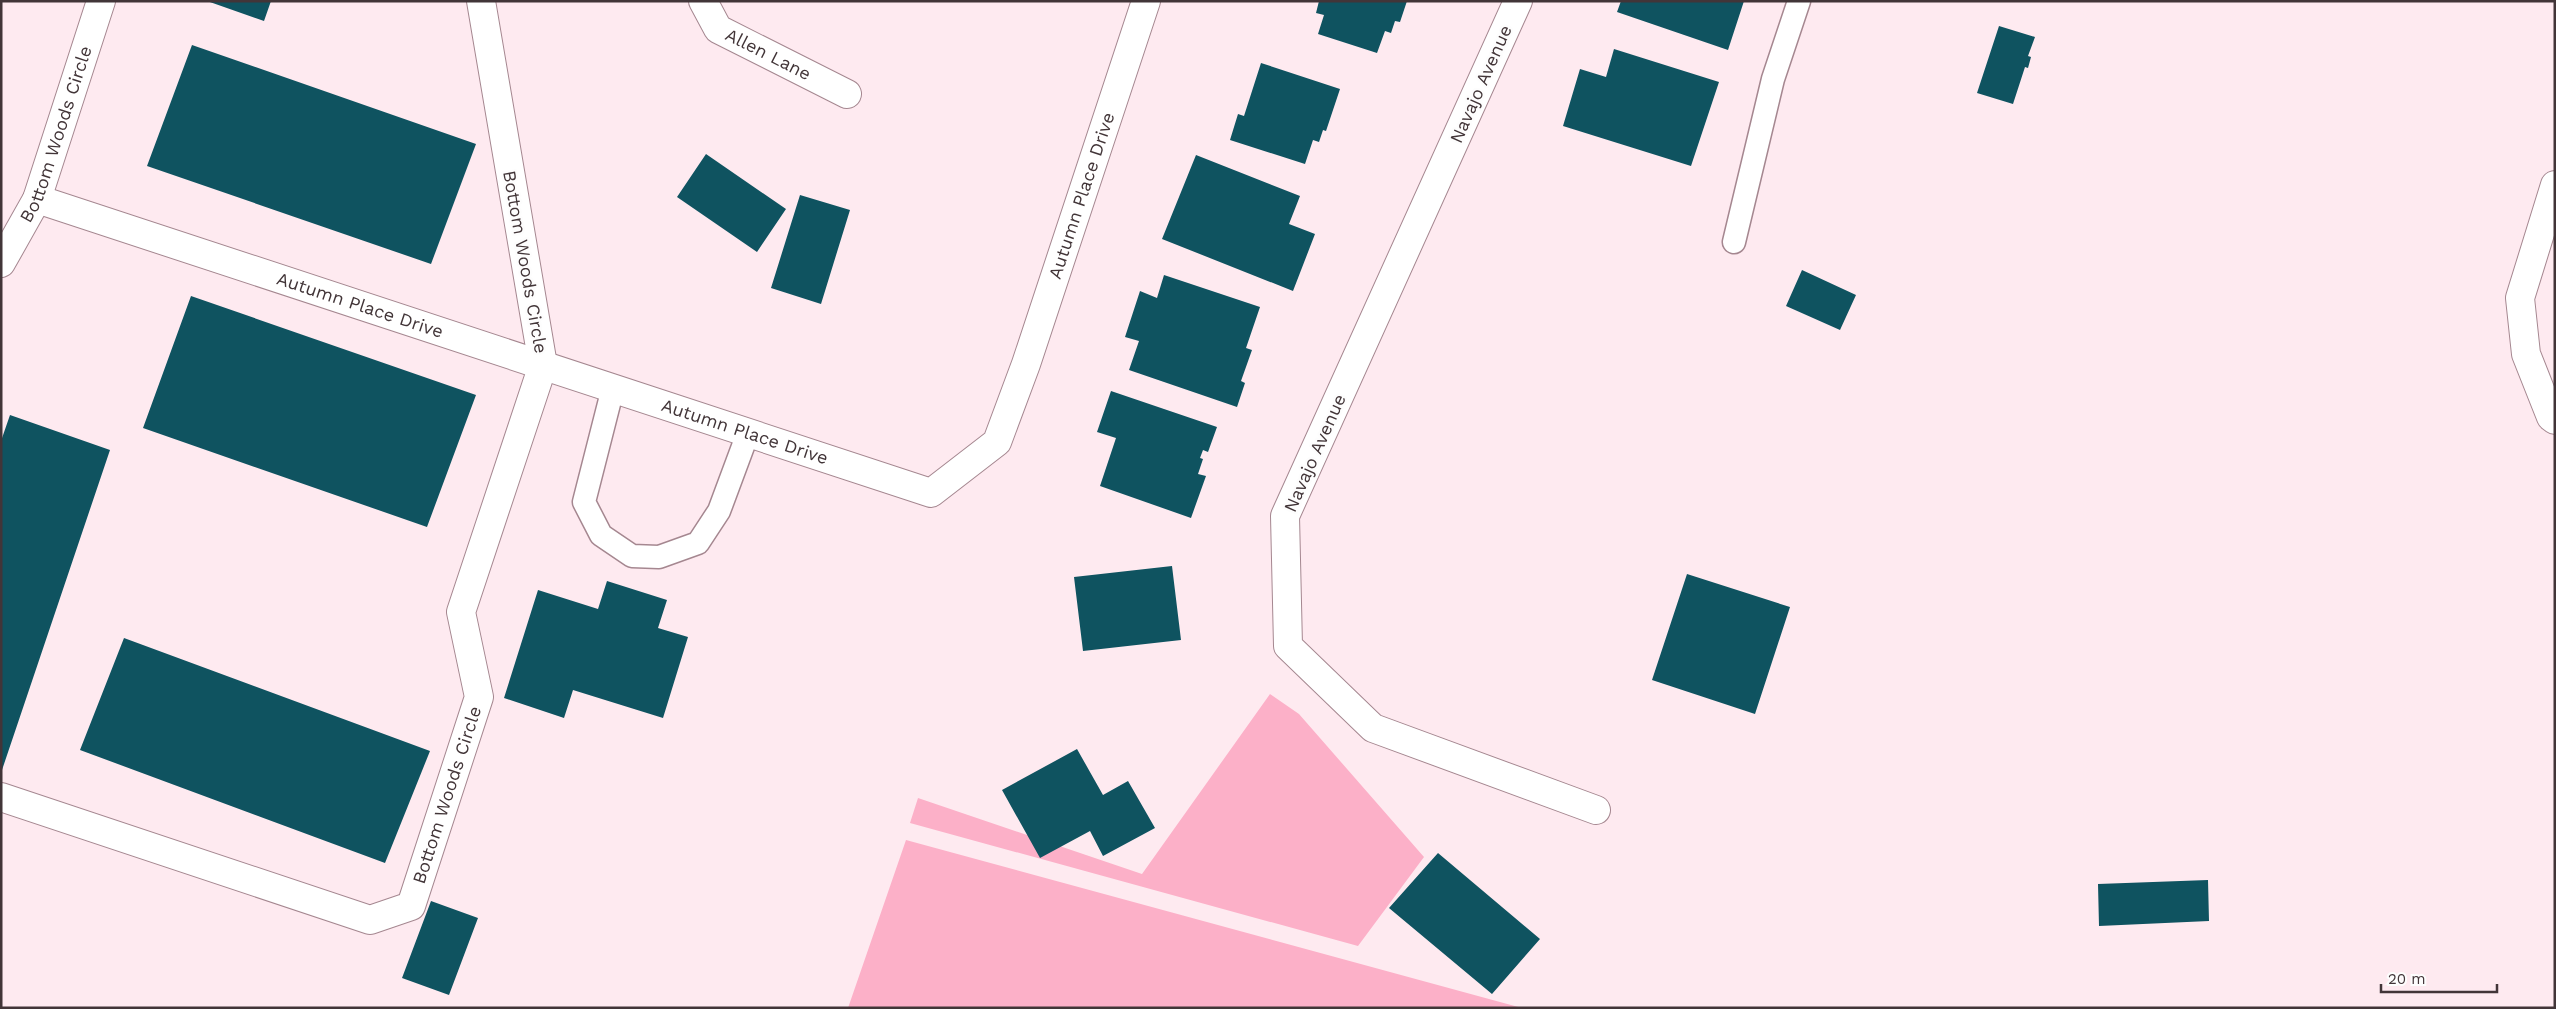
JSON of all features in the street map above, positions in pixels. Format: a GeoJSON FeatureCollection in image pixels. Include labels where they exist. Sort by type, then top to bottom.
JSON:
{"type":"FeatureCollection","features":[{"type":"Feature","properties":{"kind":"street","name":"Bottom Woods Circle"},"geometry":{"type":"LineString","coordinates":[[1,262],[37,199],[101,1]]}},
{"type":"Feature","properties":{"kind":"street","name":"Bottom Woods Circle"},"geometry":{"type":"LineString","coordinates":[[1,797],[370,920],[411,906],[479,697],[461,612],[543,365],[481,1]]}},
{"type":"Feature","properties":{"kind":"street","name":"Allen Lane"},"geometry":{"type":"LineString","coordinates":[[703,1],[718,29],[847,94]]}},
{"type":"Feature","properties":{"kind":"street","name":"Autumn Place Drive"},"geometry":{"type":"LineString","coordinates":[[37,199],[931,493],[997,442],[1026,364],[1146,1]]}},
{"type":"Feature","properties":{"kind":"street","name":"Navajo Avenue"},"geometry":{"type":"LineString","coordinates":[[1518,1],[1285,516],[1288,646],[1373,728],[1596,810]]}},
{"type":"Feature","properties":{"kind":"street"},"geometry":{"type":"LineString","coordinates":[[2555,185],[2520,298],[2526,354],[2551,417],[2555,420]]}},
{"type":"Feature","properties":{"kind":"lane"},"geometry":{"type":"LineString","coordinates":[[1734,242],[1773,79],[1799,1]]}},
{"type":"Feature","properties":{"kind":"lane"},"geometry":{"type":"LineString","coordinates":[[613,388],[584,502],[602,535],[632,556],[659,557],[698,543],[719,511],[748,433]]}},
{"type":"Feature","properties":{"kind":"shaded area"},"geometry":{"type":"Polygon","coordinates":[[[1270,694],[1299,714],[1424,857],[1358,946],[910,823],[918,798],[1142,874],[1270,694]]]}},
{"type":"Feature","properties":{"kind":"shaded area"},"geometry":{"type":"Polygon","coordinates":[[[906,840],[1522,1008],[848,1008],[906,840]]]}},
{"type":"Feature","properties":{"kind":"building"},"geometry":{"type":"Polygon","coordinates":[[[207,1],[271,1],[264,21],[207,1]]]}},
{"type":"Feature","properties":{"kind":"building"},"geometry":{"type":"Polygon","coordinates":[[[1319,1],[1407,1],[1400,22],[1395,21],[1391,33],[1385,31],[1377,53],[1318,34],[1324,15],[1316,13],[1319,1]]]}},
{"type":"Feature","properties":{"kind":"building"},"geometry":{"type":"Polygon","coordinates":[[[1621,1],[1744,1],[1728,50],[1617,12],[1621,1]]]}},
{"type":"Feature","properties":{"kind":"building"},"geometry":{"type":"Polygon","coordinates":[[[1999,26],[2035,37],[2028,56],[2031,57],[2028,68],[2025,67],[2013,104],[1977,93],[1999,26]]]}},
{"type":"Feature","properties":{"kind":"building"},"geometry":{"type":"Polygon","coordinates":[[[192,45],[476,144],[431,264],[147,166],[192,45]]]}},
{"type":"Feature","properties":{"kind":"building"},"geometry":{"type":"Polygon","coordinates":[[[1614,49],[1719,82],[1691,166],[1563,126],[1580,69],[1606,77],[1614,49]]]}},
{"type":"Feature","properties":{"kind":"building"},"geometry":{"type":"Polygon","coordinates":[[[1261,63],[1340,89],[1326,131],[1323,130],[1319,142],[1313,140],[1305,164],[1230,140],[1238,114],[1244,116],[1261,63]]]}},
{"type":"Feature","properties":{"kind":"building"},"geometry":{"type":"Polygon","coordinates":[[[706,154],[786,209],[757,252],[677,197],[706,154]]]}},
{"type":"Feature","properties":{"kind":"building"},"geometry":{"type":"Polygon","coordinates":[[[1196,155],[1300,196],[1289,224],[1315,234],[1293,291],[1162,239],[1196,155]]]}},
{"type":"Feature","properties":{"kind":"building"},"geometry":{"type":"Polygon","coordinates":[[[800,195],[850,210],[821,304],[771,288],[800,195]]]}},
{"type":"Feature","properties":{"kind":"building"},"geometry":{"type":"Polygon","coordinates":[[[1802,270],[1856,295],[1840,330],[1786,306],[1802,270]]]}},
{"type":"Feature","properties":{"kind":"building"},"geometry":{"type":"Polygon","coordinates":[[[1164,275],[1260,307],[1246,348],[1252,350],[1241,381],[1245,383],[1237,407],[1129,370],[1139,341],[1125,337],[1140,291],[1157,298],[1164,275]]]}},
{"type":"Feature","properties":{"kind":"building"},"geometry":{"type":"Polygon","coordinates":[[[191,296],[476,395],[427,527],[143,428],[191,296]]]}},
{"type":"Feature","properties":{"kind":"building"},"geometry":{"type":"Polygon","coordinates":[[[1111,391],[1217,427],[1208,452],[1203,450],[1200,458],[1203,459],[1198,474],[1206,476],[1191,518],[1100,486],[1116,438],[1097,432],[1111,391]]]}},
{"type":"Feature","properties":{"kind":"building"},"geometry":{"type":"Polygon","coordinates":[[[10,415],[110,450],[2,770],[1,441],[10,415]]]}},
{"type":"Feature","properties":{"kind":"building"},"geometry":{"type":"Polygon","coordinates":[[[1172,566],[1181,640],[1083,651],[1074,577],[1172,566]]]}},
{"type":"Feature","properties":{"kind":"building"},"geometry":{"type":"Polygon","coordinates":[[[1687,574],[1790,607],[1755,714],[1652,680],[1687,574]]]}},
{"type":"Feature","properties":{"kind":"building"},"geometry":{"type":"Polygon","coordinates":[[[607,581],[667,600],[658,628],[688,637],[663,718],[573,690],[564,718],[504,698],[538,590],[598,609],[607,581]]]}},
{"type":"Feature","properties":{"kind":"building"},"geometry":{"type":"Polygon","coordinates":[[[124,638],[430,751],[385,863],[80,750],[124,638]]]}},
{"type":"Feature","properties":{"kind":"building"},"geometry":{"type":"Polygon","coordinates":[[[1077,749],[1103,795],[1128,781],[1155,828],[1103,856],[1090,831],[1040,858],[1002,790],[1077,749]]]}},
{"type":"Feature","properties":{"kind":"building"},"geometry":{"type":"Polygon","coordinates":[[[1438,853],[1540,939],[1492,994],[1389,908],[1438,853]]]}},
{"type":"Feature","properties":{"kind":"building"},"geometry":{"type":"Polygon","coordinates":[[[2208,880],[2209,921],[2099,926],[2098,884],[2208,880]]]}},
{"type":"Feature","properties":{"kind":"building"},"geometry":{"type":"Polygon","coordinates":[[[431,901],[478,918],[449,995],[402,978],[431,901]]]}}]}
